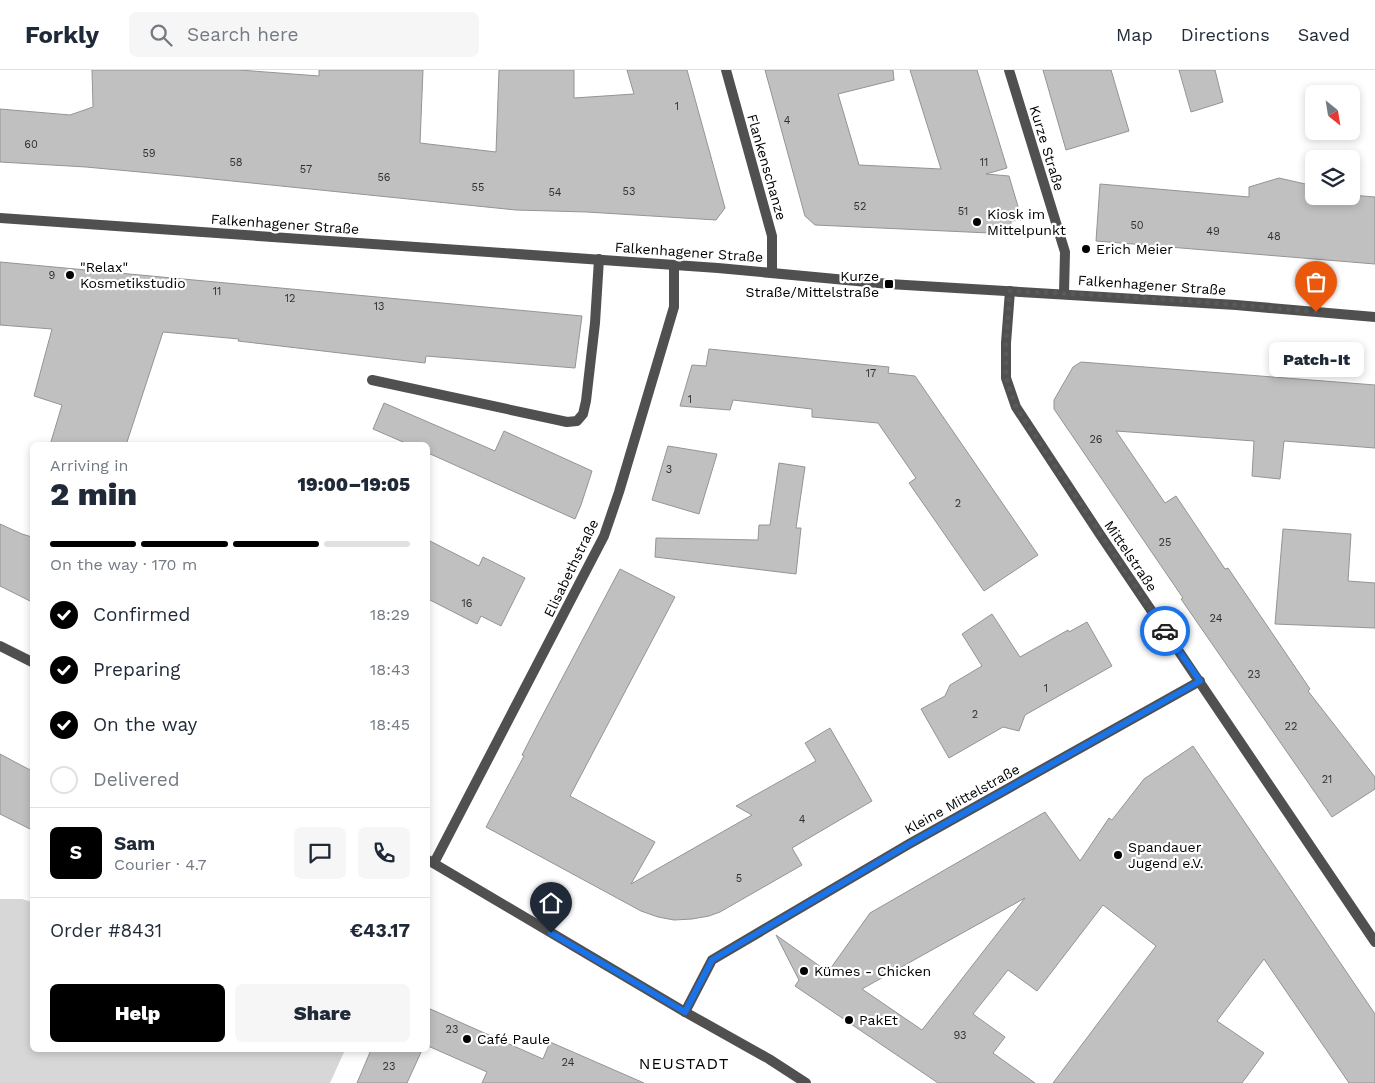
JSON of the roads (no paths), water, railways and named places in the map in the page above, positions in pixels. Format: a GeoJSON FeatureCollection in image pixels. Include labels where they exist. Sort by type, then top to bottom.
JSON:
{"type":"FeatureCollection","features":[{"type":"Feature","properties":{"kind":"street","name":"Flankenschanze"},"geometry":{"type":"LineString","coordinates":[[726,70],[772,236],[772,272]]}},
{"type":"Feature","properties":{"kind":"street","name":"Kurze Straße"},"geometry":{"type":"LineString","coordinates":[[1009,70],[1065,252],[1064,293]]}},
{"type":"Feature","properties":{"kind":"street","name":"Falkenhagener Straße"},"geometry":{"type":"LineString","coordinates":[[0,218],[599,259],[772,272],[888,284],[1064,293],[1375,317]]}},
{"type":"Feature","properties":{"kind":"street"},"geometry":{"type":"LineString","coordinates":[[372,380],[567,422],[577,421],[583,414],[586,401],[595,323],[599,259]]}},
{"type":"Feature","properties":{"kind":"street","name":"Elisabethstraße"},"geometry":{"type":"LineString","coordinates":[[430,862],[604,536],[674,307],[674,265]]}},
{"type":"Feature","properties":{"kind":"street","name":"Mittelstraße"},"geometry":{"type":"LineString","coordinates":[[1010,291],[1006,343],[1006,378],[1016,407],[1375,942]]}},
{"type":"Feature","properties":{"kind":"street"},"geometry":{"type":"LineString","coordinates":[[0,646],[30,661]]}},
{"type":"Feature","properties":{"kind":"street","name":"Kleine Mittelstraße"},"geometry":{"type":"LineString","coordinates":[[685,1012],[712,960],[917,840],[1200,681]]}},
{"type":"Feature","properties":{"kind":"street"},"geometry":{"type":"LineString","coordinates":[[430,862],[685,1012],[769,1059],[806,1083]]}},
{"type":"Feature","properties":{"kind":"place","name":"Kiosk im Mittelpunkt"},"geometry":{"type":"Point","coordinates":[977,222]}},
{"type":"Feature","properties":{"kind":"place","name":"Erich Meier"},"geometry":{"type":"Point","coordinates":[1086,249]}},
{"type":"Feature","properties":{"kind":"place","name":"\"Relax\" Kosmetikstudio"},"geometry":{"type":"Point","coordinates":[70,275]}},
{"type":"Feature","properties":{"kind":"place","name":"Kurze Straße/Mittelstraße"},"geometry":{"type":"Point","coordinates":[889,284]}},
{"type":"Feature","properties":{"kind":"place","name":"Patch-It"},"geometry":{"type":"Point","coordinates":[1316,312]}},
{"type":"Feature","properties":{"kind":"place","name":"Spandauer Jugend e.V."},"geometry":{"type":"Point","coordinates":[1118,855]}},
{"type":"Feature","properties":{"kind":"place","name":"Kümes - Chicken"},"geometry":{"type":"Point","coordinates":[804,971]}},
{"type":"Feature","properties":{"kind":"place","name":"PakEt"},"geometry":{"type":"Point","coordinates":[849,1020]}},
{"type":"Feature","properties":{"kind":"place","name":"Café Paule"},"geometry":{"type":"Point","coordinates":[467,1039]}},
{"type":"Feature","properties":{"kind":"district","name":"NEUSTADT"},"geometry":{"type":"Point","coordinates":[684,1063]}}]}
